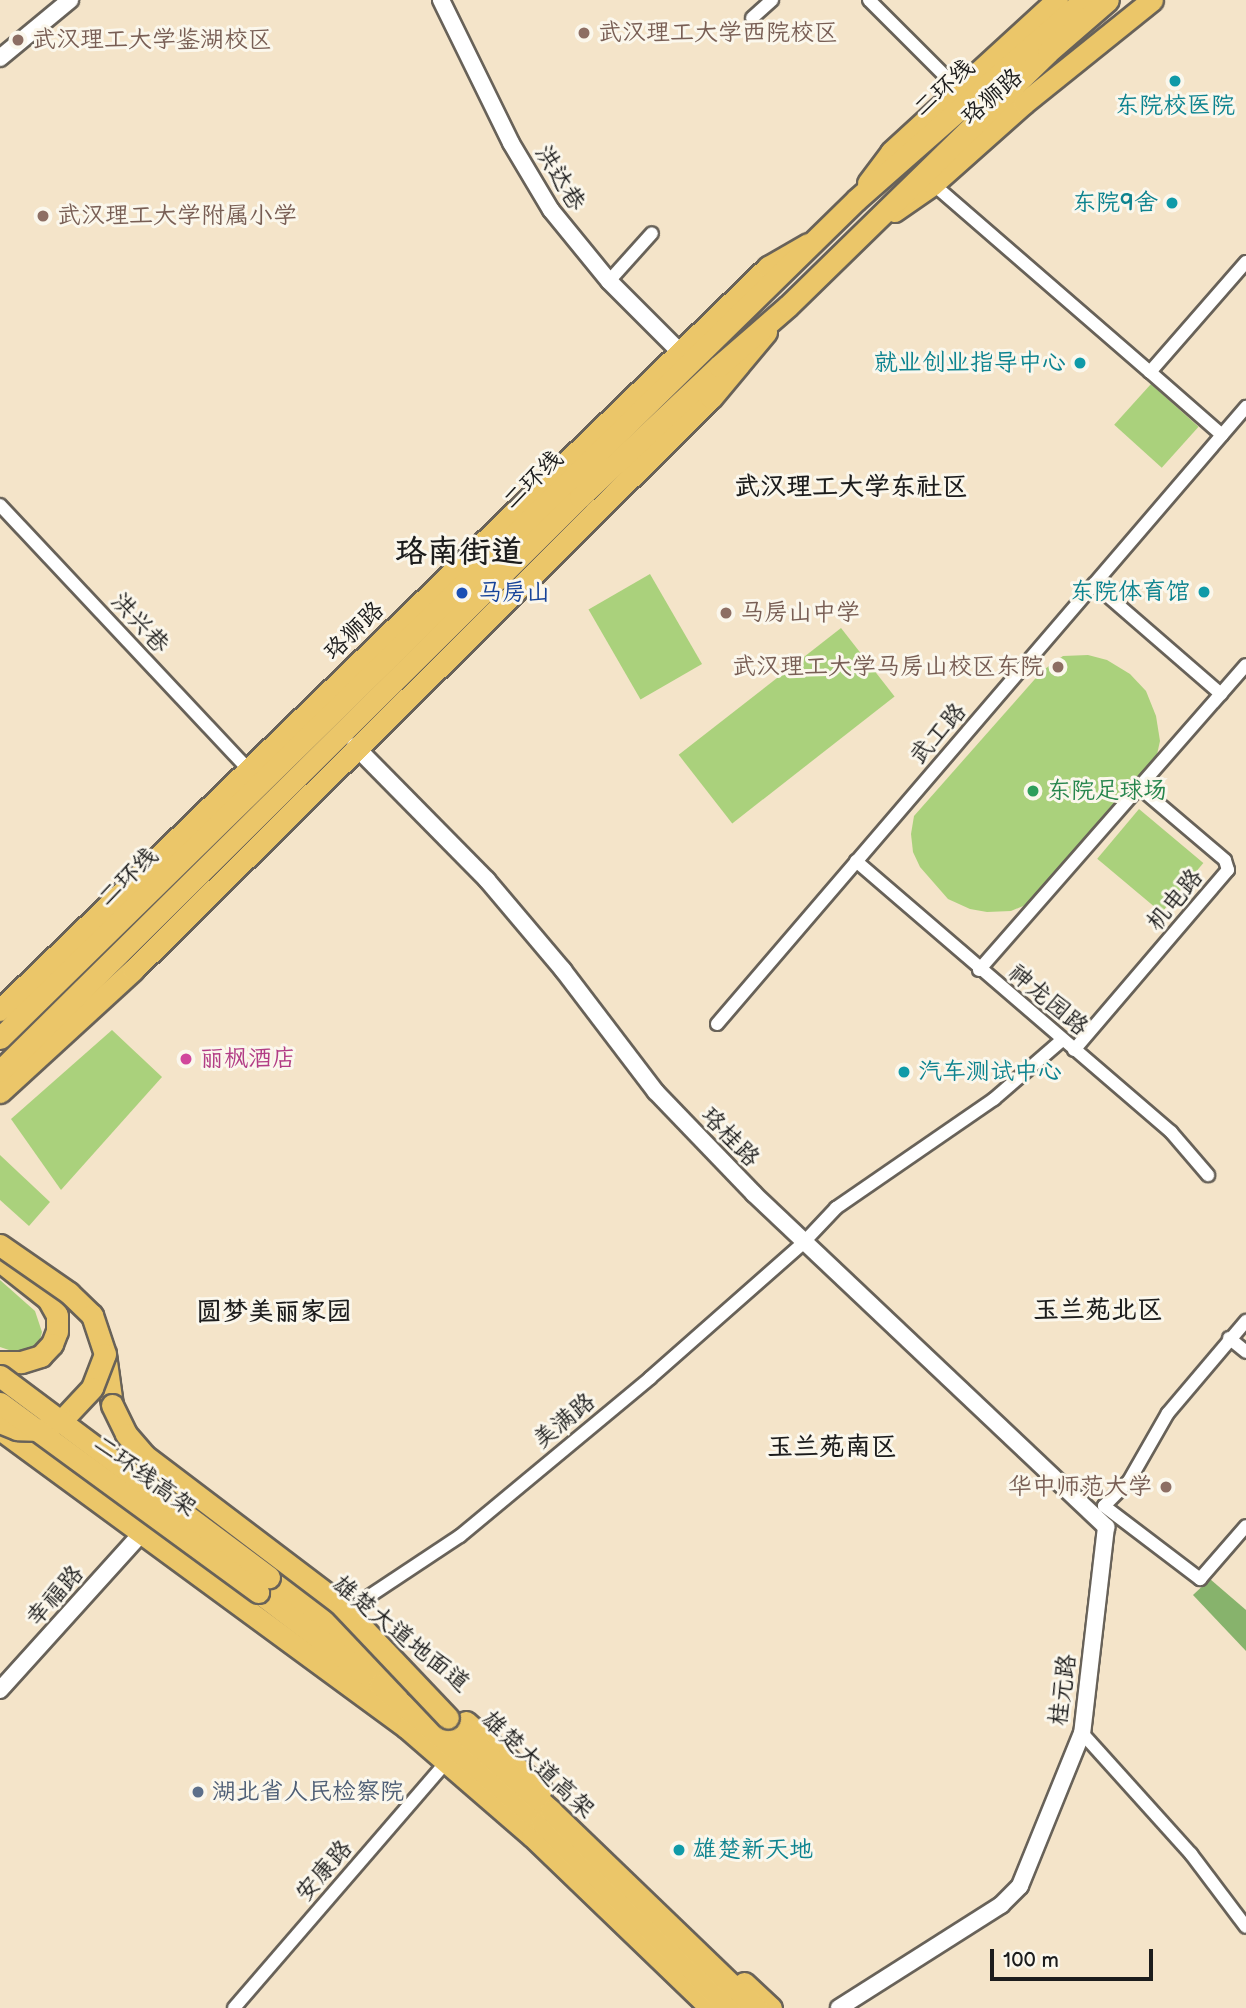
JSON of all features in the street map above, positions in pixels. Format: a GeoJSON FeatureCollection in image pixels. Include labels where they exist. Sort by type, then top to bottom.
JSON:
{"type":"FeatureCollection","features":[{"type":"Feature","properties":{"kind":"main road","name":"珞狮路"},"geometry":{"type":"LineString","coordinates":[[856,200],[891,152],[1057,0]]}},
{"type":"Feature","properties":{"kind":"main road","name":"二环线"},"geometry":{"type":"LineString","coordinates":[[0,1038],[856,200],[1084,0]]}},
{"type":"Feature","properties":{"kind":"main road","name":"二环线"},"geometry":{"type":"LineString","coordinates":[[0,1071],[117,959],[580,497],[719,366],[788,306],[983,116],[1108,0]]}},
{"type":"Feature","properties":{"kind":"main road"},"geometry":{"type":"LineString","coordinates":[[983,116],[1034,78],[1123,0]]}},
{"type":"Feature","properties":{"kind":"main road","name":"珞狮路"},"geometry":{"type":"LineString","coordinates":[[865,232],[933,184],[1024,103],[1152,0]]}},
{"type":"Feature","properties":{"kind":"main road","name":"珞狮路"},"geometry":{"type":"LineString","coordinates":[[0,1010],[768,267],[813,242]]}},
{"type":"Feature","properties":{"kind":"main road"},"geometry":{"type":"LineString","coordinates":[[0,1092],[133,970],[355,746],[711,398],[788,306]]}},
{"type":"Feature","properties":{"kind":"main road"},"geometry":{"type":"LineString","coordinates":[[0,1245],[69,1293],[92,1315],[105,1354],[112,1405],[126,1434],[144,1455],[339,1603],[448,1718]]}},
{"type":"Feature","properties":{"kind":"main road"},"geometry":{"type":"LineString","coordinates":[[0,1261],[48,1299],[57,1315],[57,1331],[52,1344],[41,1356],[21,1362],[0,1363]]}},
{"type":"Feature","properties":{"kind":"main road"},"geometry":{"type":"LineString","coordinates":[[0,1422],[17,1429],[41,1430],[63,1419],[92,1388],[105,1354]]}},
{"type":"Feature","properties":{"kind":"main road","name":"雄楚大道地面道"},"geometry":{"type":"LineString","coordinates":[[0,1363],[338,1616],[505,1756],[771,2008]]}},
{"type":"Feature","properties":{"kind":"main road"},"geometry":{"type":"LineString","coordinates":[[0,1376],[263,1584]]}},
{"type":"Feature","properties":{"kind":"main road","name":"二环线高架"},"geometry":{"type":"LineString","coordinates":[[0,1403],[263,1584]]}},
{"type":"Feature","properties":{"kind":"main road"},"geometry":{"type":"LineString","coordinates":[[0,1429],[143,1532],[447,1761],[532,1836],[711,2008]]}},
{"type":"Feature","properties":{"kind":"main road","name":"雄楚大道高架"},"geometry":{"type":"LineString","coordinates":[[263,1584],[448,1718],[756,2008]]}},
{"type":"Feature","properties":{"kind":"main road","name":"雄楚大道高架"},"geometry":{"type":"LineString","coordinates":[[263,1584],[542,1823],[731,2008]]}},
{"type":"Feature","properties":{"kind":"street"},"geometry":{"type":"LineString","coordinates":[[0,58],[70,0]]}},
{"type":"Feature","properties":{"kind":"street","name":"洪达巷"},"geometry":{"type":"LineString","coordinates":[[441,0],[511,143],[551,211],[608,281],[680,352]]}},
{"type":"Feature","properties":{"kind":"street"},"geometry":{"type":"LineString","coordinates":[[752,19],[772,0]]}},
{"type":"Feature","properties":{"kind":"street"},"geometry":{"type":"LineString","coordinates":[[869,0],[958,89]]}},
{"type":"Feature","properties":{"kind":"street"},"geometry":{"type":"LineString","coordinates":[[933,184],[1222,435]]}},
{"type":"Feature","properties":{"kind":"street"},"geometry":{"type":"LineString","coordinates":[[608,281],[652,233]]}},
{"type":"Feature","properties":{"kind":"street"},"geometry":{"type":"LineString","coordinates":[[1150,372],[1246,262]]}},
{"type":"Feature","properties":{"kind":"street","name":"武工路"},"geometry":{"type":"LineString","coordinates":[[716,1024],[1246,407]]}},
{"type":"Feature","properties":{"kind":"street","name":"洪兴巷"},"geometry":{"type":"LineString","coordinates":[[0,505],[249,770]]}},
{"type":"Feature","properties":{"kind":"street"},"geometry":{"type":"LineString","coordinates":[[1094,584],[1221,694]]}},
{"type":"Feature","properties":{"kind":"street"},"geometry":{"type":"LineString","coordinates":[[979,970],[1246,665]]}},
{"type":"Feature","properties":{"kind":"street","name":"珞桂路"},"geometry":{"type":"LineString","coordinates":[[355,746],[487,880],[563,970],[656,1092],[804,1241],[1106,1527]]}},
{"type":"Feature","properties":{"kind":"street","name":"机电路"},"geometry":{"type":"LineString","coordinates":[[1074,1050],[1228,870],[1225,860],[1139,787]]}},
{"type":"Feature","properties":{"kind":"street","name":"神龙园路"},"geometry":{"type":"LineString","coordinates":[[856,861],[979,970],[1171,1132],[1208,1175]]}},
{"type":"Feature","properties":{"kind":"street"},"geometry":{"type":"LineString","coordinates":[[804,1241],[836,1208],[994,1099],[1062,1040]]}},
{"type":"Feature","properties":{"kind":"street","name":"美满路"},"geometry":{"type":"LineString","coordinates":[[338,1616],[460,1536],[650,1378],[804,1241]]}},
{"type":"Feature","properties":{"kind":"street"},"geometry":{"type":"LineString","coordinates":[[1246,1321],[1168,1413],[1129,1481],[1104,1506],[1200,1578],[1246,1526]]}},
{"type":"Feature","properties":{"kind":"street"},"geometry":{"type":"LineString","coordinates":[[1229,1338],[1246,1352]]}},
{"type":"Feature","properties":{"kind":"street","name":"桂元路"},"geometry":{"type":"LineString","coordinates":[[839,2008],[1001,1905],[1020,1886],[1082,1733],[1106,1527],[1104,1506]]}},
{"type":"Feature","properties":{"kind":"street","name":"幸福路"},"geometry":{"type":"LineString","coordinates":[[0,1690],[143,1532]]}},
{"type":"Feature","properties":{"kind":"street"},"geometry":{"type":"LineString","coordinates":[[1082,1733],[1191,1854],[1246,1927]]}},
{"type":"Feature","properties":{"kind":"street","name":"安康路"},"geometry":{"type":"LineString","coordinates":[[233,2008],[447,1761]]}},
{"type":"Feature","properties":{"kind":"green space"},"geometry":{"type":"Polygon","coordinates":[[[1151,384],[1199,427],[1162,468],[1114,425],[1151,384]]]}},
{"type":"Feature","properties":{"kind":"green space"},"geometry":{"type":"Polygon","coordinates":[[[650,574],[702,664],[641,700],[589,610],[650,574]]]}},
{"type":"Feature","properties":{"kind":"green space"},"geometry":{"type":"Polygon","coordinates":[[[841,628],[895,697],[732,823],[679,755],[841,628]]]}},
{"type":"Feature","properties":{"kind":"green space","name":"东院足球场"},"geometry":{"type":"Polygon","coordinates":[[[1088,655],[1107,660],[1130,674],[1146,691],[1156,716],[1160,741],[1156,759],[1028,904],[1011,911],[987,912],[970,909],[948,899],[920,867],[913,852],[911,834],[914,816],[1042,671],[1063,656],[1088,655]]]}},
{"type":"Feature","properties":{"kind":"green space"},"geometry":{"type":"Polygon","coordinates":[[[1139,809],[1203,863],[1162,913],[1097,859],[1139,809]]]}},
{"type":"Feature","properties":{"kind":"green space"},"geometry":{"type":"Polygon","coordinates":[[[112,1030],[162,1077],[61,1190],[11,1119],[112,1030]]]}},
{"type":"Feature","properties":{"kind":"green space"},"geometry":{"type":"Polygon","coordinates":[[[0,1155],[50,1202],[29,1226],[0,1200],[0,1155]]]}},
{"type":"Feature","properties":{"kind":"green space"},"geometry":{"type":"Polygon","coordinates":[[[0,1280],[35,1311],[42,1332],[39,1344],[29,1351],[15,1352],[0,1347],[0,1280]]]}},
{"type":"Feature","properties":{"kind":"green space"},"geometry":{"type":"Polygon","coordinates":[[[1210,1579],[1246,1610],[1246,1651],[1193,1595],[1210,1579]]]}},
{"type":"Feature","properties":{"kind":"place","name":"武汉理工大学西院校区"},"geometry":{"type":"Point","coordinates":[584,33]}},
{"type":"Feature","properties":{"kind":"place","name":"武汉理工大学鉴湖校区"},"geometry":{"type":"Point","coordinates":[18,40]}},
{"type":"Feature","properties":{"kind":"place","name":"东院校医院"},"geometry":{"type":"Point","coordinates":[1175,81]}},
{"type":"Feature","properties":{"kind":"place","name":"东院9舍"},"geometry":{"type":"Point","coordinates":[1172,203]}},
{"type":"Feature","properties":{"kind":"place","name":"武汉理工大学附属小学"},"geometry":{"type":"Point","coordinates":[43,216]}},
{"type":"Feature","properties":{"kind":"place","name":"就业创业指导中心"},"geometry":{"type":"Point","coordinates":[1080,363]}},
{"type":"Feature","properties":{"kind":"place","name":"东院体育馆"},"geometry":{"type":"Point","coordinates":[1204,592]}},
{"type":"Feature","properties":{"kind":"place","name":"马房山"},"geometry":{"type":"Point","coordinates":[462,593]}},
{"type":"Feature","properties":{"kind":"place","name":"马房山中学"},"geometry":{"type":"Point","coordinates":[726,613]}},
{"type":"Feature","properties":{"kind":"place","name":"武汉理工大学马房山校区东院"},"geometry":{"type":"Point","coordinates":[1058,667]}},
{"type":"Feature","properties":{"kind":"place","name":"东院足球场"},"geometry":{"type":"Point","coordinates":[1033,791]}},
{"type":"Feature","properties":{"kind":"place","name":"丽枫酒店"},"geometry":{"type":"Point","coordinates":[186,1059]}},
{"type":"Feature","properties":{"kind":"place","name":"汽车测试中心"},"geometry":{"type":"Point","coordinates":[904,1072]}},
{"type":"Feature","properties":{"kind":"place","name":"华中师范大学"},"geometry":{"type":"Point","coordinates":[1166,1487]}},
{"type":"Feature","properties":{"kind":"place","name":"湖北省人民检察院"},"geometry":{"type":"Point","coordinates":[198,1792]}},
{"type":"Feature","properties":{"kind":"place","name":"雄楚新天地"},"geometry":{"type":"Point","coordinates":[679,1850]}},
{"type":"Feature","properties":{"kind":"district","name":"武汉理工大学东社区"},"geometry":{"type":"Point","coordinates":[851,488]}},
{"type":"Feature","properties":{"kind":"district","name":"珞南街道"},"geometry":{"type":"Point","coordinates":[459,553]}},
{"type":"Feature","properties":{"kind":"district","name":"玉兰苑北区"},"geometry":{"type":"Point","coordinates":[1098,1311]}},
{"type":"Feature","properties":{"kind":"district","name":"圆梦美丽家园"},"geometry":{"type":"Point","coordinates":[274,1313]}},
{"type":"Feature","properties":{"kind":"district","name":"玉兰苑南区"},"geometry":{"type":"Point","coordinates":[832,1448]}}]}
